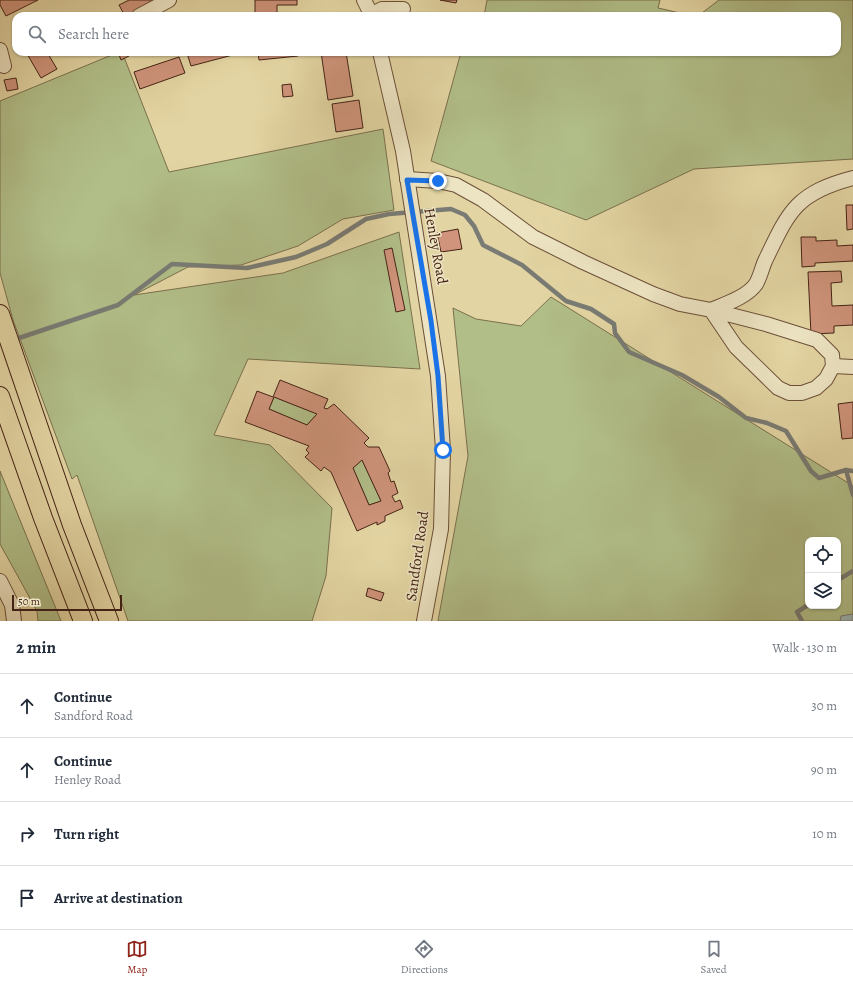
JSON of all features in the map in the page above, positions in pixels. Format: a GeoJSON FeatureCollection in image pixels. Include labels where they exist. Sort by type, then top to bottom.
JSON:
{"type":"FeatureCollection","features":[{"type":"Feature","properties":{"kind":"main road"},"geometry":{"type":"LineString","coordinates":[[0,314],[72,525],[109,621]]}},
{"type":"Feature","properties":{"kind":"main road"},"geometry":{"type":"LineString","coordinates":[[0,396],[43,518],[83,621]]}},
{"type":"Feature","properties":{"kind":"street"},"geometry":{"type":"LineString","coordinates":[[146,12],[169,0]]}},
{"type":"Feature","properties":{"kind":"street"},"geometry":{"type":"LineString","coordinates":[[364,0],[370,12]]}},
{"type":"Feature","properties":{"kind":"street"},"geometry":{"type":"LineString","coordinates":[[376,12],[382,9],[403,9]]}},
{"type":"Feature","properties":{"kind":"street"},"geometry":{"type":"LineString","coordinates":[[0,50],[4,66]]}},
{"type":"Feature","properties":{"kind":"street","name":"Henley Road"},"geometry":{"type":"LineString","coordinates":[[381,56],[403,151],[438,376]]}},
{"type":"Feature","properties":{"kind":"street"},"geometry":{"type":"LineString","coordinates":[[711,310],[741,296],[755,285],[765,262],[795,206],[810,194],[834,183],[853,178]]}},
{"type":"Feature","properties":{"kind":"street"},"geometry":{"type":"LineString","coordinates":[[407,180],[438,181],[456,185],[483,200],[532,237],[583,262],[673,301],[711,310],[788,329],[817,340],[832,355],[833,366],[826,380],[816,388],[802,393],[789,393],[778,388],[736,347],[711,310]]}},
{"type":"Feature","properties":{"kind":"street"},"geometry":{"type":"LineString","coordinates":[[833,366],[853,367]]}},
{"type":"Feature","properties":{"kind":"street","name":"Sandford Road"},"geometry":{"type":"LineString","coordinates":[[424,621],[441,529],[443,450],[438,376]]}},
{"type":"Feature","properties":{"kind":"street"},"geometry":{"type":"LineString","coordinates":[[0,581],[12,605],[14,621]]}},
{"type":"Feature","properties":{"kind":"green space"},"geometry":{"type":"Polygon","coordinates":[[[487,0],[660,0],[658,8],[676,12],[485,12],[487,0]]]}},
{"type":"Feature","properties":{"kind":"green space"},"geometry":{"type":"Polygon","coordinates":[[[719,0],[853,0],[853,159],[694,169],[586,220],[431,161],[460,56],[841,56],[841,12],[703,12],[719,0]]]}},
{"type":"Feature","properties":{"kind":"green space"},"geometry":{"type":"Polygon","coordinates":[[[109,56],[124,56],[169,172],[383,129],[394,210],[343,219],[298,246],[241,265],[188,267],[134,295],[283,273],[399,232],[420,369],[248,359],[214,435],[270,445],[332,508],[326,576],[312,621],[128,621],[77,475],[72,479],[13,320],[0,273],[0,101],[109,56]]]}},
{"type":"Feature","properties":{"kind":"green space"},"geometry":{"type":"Polygon","coordinates":[[[551,297],[853,486],[853,621],[438,621],[468,456],[453,308],[476,319],[521,326],[551,297]]]}},
{"type":"Feature","properties":{"kind":"green space"},"geometry":{"type":"Polygon","coordinates":[[[274,397],[317,414],[307,425],[269,409],[274,397]]]}},
{"type":"Feature","properties":{"kind":"green space"},"geometry":{"type":"Polygon","coordinates":[[[362,460],[381,501],[369,505],[353,468],[362,460]]]}},
{"type":"Feature","properties":{"kind":"green space"},"geometry":{"type":"Polygon","coordinates":[[[0,471],[61,621],[38,621],[37,611],[0,544],[0,471]]]}},
{"type":"Feature","properties":{"kind":"water"},"geometry":{"type":"Polygon","coordinates":[[[853,614],[853,621],[840,621],[841,616],[853,614]]]}},
{"type":"Feature","properties":{"kind":"building"},"geometry":{"type":"Polygon","coordinates":[[[0,0],[38,0],[6,16],[0,5],[0,0]]]}},
{"type":"Feature","properties":{"kind":"building"},"geometry":{"type":"Polygon","coordinates":[[[129,0],[160,0],[137,12],[123,12],[119,5],[129,0]]]}},
{"type":"Feature","properties":{"kind":"building"},"geometry":{"type":"Polygon","coordinates":[[[255,0],[297,0],[297,5],[277,5],[277,12],[255,12],[255,0]]]}},
{"type":"Feature","properties":{"kind":"building"},"geometry":{"type":"Polygon","coordinates":[[[440,0],[457,0],[456,3],[440,0]]]}},
{"type":"Feature","properties":{"kind":"building"},"geometry":{"type":"Polygon","coordinates":[[[28,56],[49,56],[57,69],[41,78],[28,56]]]}},
{"type":"Feature","properties":{"kind":"building"},"geometry":{"type":"Polygon","coordinates":[[[120,56],[129,56],[121,60],[120,56]]]}},
{"type":"Feature","properties":{"kind":"building"},"geometry":{"type":"Polygon","coordinates":[[[188,56],[229,56],[191,66],[188,56]]]}},
{"type":"Feature","properties":{"kind":"building"},"geometry":{"type":"Polygon","coordinates":[[[258,56],[298,56],[259,60],[258,56]]]}},
{"type":"Feature","properties":{"kind":"building"},"geometry":{"type":"Polygon","coordinates":[[[322,56],[347,56],[353,96],[328,100],[322,56]]]}},
{"type":"Feature","properties":{"kind":"building"},"geometry":{"type":"Polygon","coordinates":[[[179,57],[185,73],[140,89],[134,72],[179,57]]]}},
{"type":"Feature","properties":{"kind":"building"},"geometry":{"type":"Polygon","coordinates":[[[16,78],[18,89],[7,91],[4,80],[16,78]]]}},
{"type":"Feature","properties":{"kind":"building"},"geometry":{"type":"Polygon","coordinates":[[[291,84],[293,96],[283,97],[282,85],[291,84]]]}},
{"type":"Feature","properties":{"kind":"building"},"geometry":{"type":"Polygon","coordinates":[[[359,100],[363,128],[336,132],[332,104],[359,100]]]}},
{"type":"Feature","properties":{"kind":"building"},"geometry":{"type":"Polygon","coordinates":[[[846,205],[853,205],[853,229],[847,230],[846,205]]]}},
{"type":"Feature","properties":{"kind":"building"},"geometry":{"type":"Polygon","coordinates":[[[458,229],[462,249],[441,252],[437,233],[458,229]]]}},
{"type":"Feature","properties":{"kind":"building"},"geometry":{"type":"Polygon","coordinates":[[[801,237],[816,237],[816,241],[837,240],[837,246],[853,245],[853,261],[815,263],[815,266],[802,267],[801,237]]]}},
{"type":"Feature","properties":{"kind":"building"},"geometry":{"type":"Polygon","coordinates":[[[392,248],[405,310],[396,312],[384,250],[392,248]]]}},
{"type":"Feature","properties":{"kind":"building"},"geometry":{"type":"Polygon","coordinates":[[[841,271],[842,282],[831,283],[832,306],[853,305],[853,325],[834,326],[834,333],[811,334],[808,272],[841,271]]]}},
{"type":"Feature","properties":{"kind":"building"},"geometry":{"type":"Polygon","coordinates":[[[280,380],[328,399],[324,408],[327,409],[334,404],[369,438],[364,443],[368,447],[379,447],[390,471],[388,473],[391,482],[394,481],[398,493],[392,496],[395,502],[400,500],[403,508],[385,516],[385,521],[377,525],[377,522],[357,531],[331,472],[324,467],[321,471],[305,457],[309,453],[306,450],[309,446],[245,422],[257,391],[273,397],[280,380]],[[274,397],[269,409],[307,425],[317,414],[274,397]],[[362,460],[353,468],[369,505],[381,501],[362,460]]]}},
{"type":"Feature","properties":{"kind":"building"},"geometry":{"type":"Polygon","coordinates":[[[853,402],[853,438],[842,439],[838,404],[853,402]]]}},
{"type":"Feature","properties":{"kind":"building"},"geometry":{"type":"Polygon","coordinates":[[[368,588],[384,593],[381,601],[366,596],[368,588]]]}},
{"type":"Feature","properties":{"kind":"waterway"},"geometry":{"type":"LineString","coordinates":[[13,340],[118,305],[172,264],[247,268],[296,257],[327,244],[366,219],[389,214],[451,209],[465,215],[474,226],[483,245],[522,265],[566,301],[591,309],[614,324],[615,333],[629,352],[682,375],[719,397],[746,418],[767,423],[786,431],[811,471],[819,478],[846,470],[853,495]]}},
{"type":"Feature","properties":{"kind":"waterway"},"geometry":{"type":"LineString","coordinates":[[846,470],[853,471]]}},
{"type":"Feature","properties":{"kind":"waterway"},"geometry":{"type":"LineString","coordinates":[[841,578],[853,571]]}},
{"type":"Feature","properties":{"kind":"waterway"},"geometry":{"type":"LineString","coordinates":[[802,621],[797,612],[805,607]]}},
{"type":"Feature","properties":{"kind":"route"},"geometry":{"type":"LineString","coordinates":[[438,181],[407,180],[431,321],[438,376],[443,450]]}}]}
